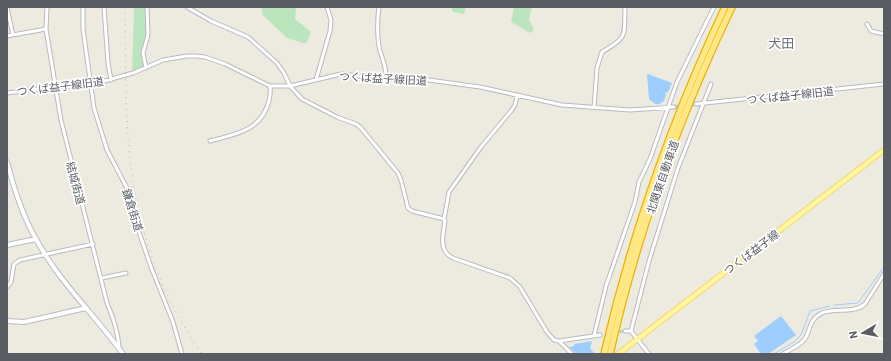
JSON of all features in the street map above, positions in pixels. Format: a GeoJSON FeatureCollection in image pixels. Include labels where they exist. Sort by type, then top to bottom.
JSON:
{"type":"FeatureCollection","features":[{"type":"Feature","properties":{"kind":"highway","name":"北関東自動車道"},"geometry":{"type":"LineString","coordinates":[[604,354],[622,281],[654,179],[686,95],[725,7]]}},
{"type":"Feature","properties":{"kind":"highway","name":"北関東自動車道"},"geometry":{"type":"LineString","coordinates":[[611,352],[639,245],[660,179],[692,96],[732,7]]}},
{"type":"Feature","properties":{"kind":"main road","name":"つくば益子線"},"geometry":{"type":"LineString","coordinates":[[618,354],[884,150]]}},
{"type":"Feature","properties":{"kind":"street","name":"結城街道"},"geometry":{"type":"LineString","coordinates":[[47,7],[46,29],[61,120],[69,156],[102,278],[107,303],[116,326],[119,347],[123,354]]}},
{"type":"Feature","properties":{"kind":"street","name":"鎌倉街道"},"geometry":{"type":"LineString","coordinates":[[83,7],[90,85],[94,108],[108,150],[129,192],[139,232],[151,267],[174,322],[182,354]]}},
{"type":"Feature","properties":{"kind":"street"},"geometry":{"type":"LineString","coordinates":[[104,7],[108,63],[111,80]]}},
{"type":"Feature","properties":{"kind":"street"},"geometry":{"type":"LineString","coordinates":[[146,68],[143,53],[148,35],[147,7]]}},
{"type":"Feature","properties":{"kind":"street"},"geometry":{"type":"LineString","coordinates":[[187,7],[211,21],[248,37],[277,63],[290,86],[302,99],[356,124],[361,128],[398,173],[401,180],[406,205],[409,210],[444,219]]}},
{"type":"Feature","properties":{"kind":"street"},"geometry":{"type":"LineString","coordinates":[[316,80],[330,31],[330,20],[327,7]]}},
{"type":"Feature","properties":{"kind":"street"},"geometry":{"type":"LineString","coordinates":[[379,7],[377,20],[379,46],[384,62],[386,76]]}},
{"type":"Feature","properties":{"kind":"street"},"geometry":{"type":"LineString","coordinates":[[594,107],[597,68],[602,52],[618,43],[622,38],[624,32],[625,7]]}},
{"type":"Feature","properties":{"kind":"street"},"geometry":{"type":"LineString","coordinates":[[594,336],[606,286],[635,202],[640,182],[668,107],[687,62],[714,7]]}},
{"type":"Feature","properties":{"kind":"street"},"geometry":{"type":"LineString","coordinates":[[7,8],[13,35]]}},
{"type":"Feature","properties":{"kind":"street"},"geometry":{"type":"LineString","coordinates":[[867,24],[871,31],[884,34]]}},
{"type":"Feature","properties":{"kind":"street"},"geometry":{"type":"LineString","coordinates":[[7,36],[46,29]]}},
{"type":"Feature","properties":{"kind":"street","name":"つくば益子線旧道"},"geometry":{"type":"LineString","coordinates":[[7,92],[90,85],[133,73],[163,60],[187,56],[205,57],[225,64],[270,86],[290,86],[341,74],[386,76],[480,87],[556,104],[630,110],[674,107]]}},
{"type":"Feature","properties":{"kind":"street"},"geometry":{"type":"LineString","coordinates":[[631,331],[653,247],[680,163],[711,84]]}},
{"type":"Feature","properties":{"kind":"street","name":"つくば益子線旧道"},"geometry":{"type":"LineString","coordinates":[[696,104],[884,84]]}},
{"type":"Feature","properties":{"kind":"street"},"geometry":{"type":"LineString","coordinates":[[210,141],[244,130],[260,121],[265,113],[271,92],[270,86]]}},
{"type":"Feature","properties":{"kind":"street"},"geometry":{"type":"LineString","coordinates":[[517,96],[515,105],[511,112],[481,147],[449,192],[444,219],[442,241],[443,247],[447,254],[453,258],[510,278],[520,287],[547,332],[554,340],[560,341],[600,335]]}},
{"type":"Feature","properties":{"kind":"street"},"geometry":{"type":"LineString","coordinates":[[7,162],[13,187],[22,210],[44,254],[66,284],[119,347]]}},
{"type":"Feature","properties":{"kind":"street"},"geometry":{"type":"LineString","coordinates":[[7,245],[36,239]]}},
{"type":"Feature","properties":{"kind":"street"},"geometry":{"type":"LineString","coordinates":[[7,287],[11,282],[14,264],[20,260],[93,244]]}},
{"type":"Feature","properties":{"kind":"street"},"geometry":{"type":"LineString","coordinates":[[102,278],[126,273]]}},
{"type":"Feature","properties":{"kind":"street"},"geometry":{"type":"LineString","coordinates":[[783,354],[804,341],[812,320],[821,313],[833,310],[855,310],[865,304],[884,274]]}},
{"type":"Feature","properties":{"kind":"street"},"geometry":{"type":"LineString","coordinates":[[7,321],[24,322],[86,308]]}},
{"type":"Feature","properties":{"kind":"street"},"geometry":{"type":"LineString","coordinates":[[625,331],[631,331],[649,354]]}},
{"type":"Feature","properties":{"kind":"street"},"geometry":{"type":"LineString","coordinates":[[560,341],[572,354]]}},
{"type":"Feature","properties":{"kind":"green space"},"geometry":{"type":"Polygon","coordinates":[[[134,7],[146,7],[146,35],[142,53],[144,66],[132,72],[134,7]]]}},
{"type":"Feature","properties":{"kind":"green space"},"geometry":{"type":"Polygon","coordinates":[[[261,7],[296,7],[295,19],[311,32],[306,44],[287,38],[263,15],[261,7]]]}},
{"type":"Feature","properties":{"kind":"green space"},"geometry":{"type":"Polygon","coordinates":[[[451,7],[466,7],[464,14],[453,12],[451,7]]]}},
{"type":"Feature","properties":{"kind":"green space"},"geometry":{"type":"Polygon","coordinates":[[[514,7],[532,7],[529,19],[534,30],[530,33],[511,22],[514,7]]]}},
{"type":"Feature","properties":{"kind":"water"},"geometry":{"type":"Polygon","coordinates":[[[648,74],[672,83],[668,92],[665,93],[666,95],[664,101],[659,104],[655,104],[649,99],[648,74]]]}},
{"type":"Feature","properties":{"kind":"water"},"geometry":{"type":"Polygon","coordinates":[[[781,316],[796,335],[768,354],[761,354],[754,344],[758,341],[754,336],[781,316]]]}},
{"type":"Feature","properties":{"kind":"water"},"geometry":{"type":"Polygon","coordinates":[[[592,341],[590,348],[595,354],[576,354],[569,347],[574,346],[574,344],[592,341]]]}},
{"type":"Feature","properties":{"kind":"waterway"},"geometry":{"type":"LineString","coordinates":[[834,305],[858,303],[884,267]]}},
{"type":"Feature","properties":{"kind":"waterway"},"geometry":{"type":"LineString","coordinates":[[774,354],[794,342],[801,335],[810,311],[830,306]]}},
{"type":"Feature","properties":{"kind":"tunnel"},"geometry":{"type":"LineString","coordinates":[[674,107],[696,104]]}},
{"type":"Feature","properties":{"kind":"tunnel"},"geometry":{"type":"LineString","coordinates":[[615,332],[625,331]]}},
{"type":"Feature","properties":{"kind":"railway"},"geometry":{"type":"LineString","coordinates":[[125,7],[126,90],[129,153],[141,221],[156,268],[166,291],[177,313],[202,354]]}},
{"type":"Feature","properties":{"kind":"district","name":"犬田"},"geometry":{"type":"Point","coordinates":[781,43]}}]}
